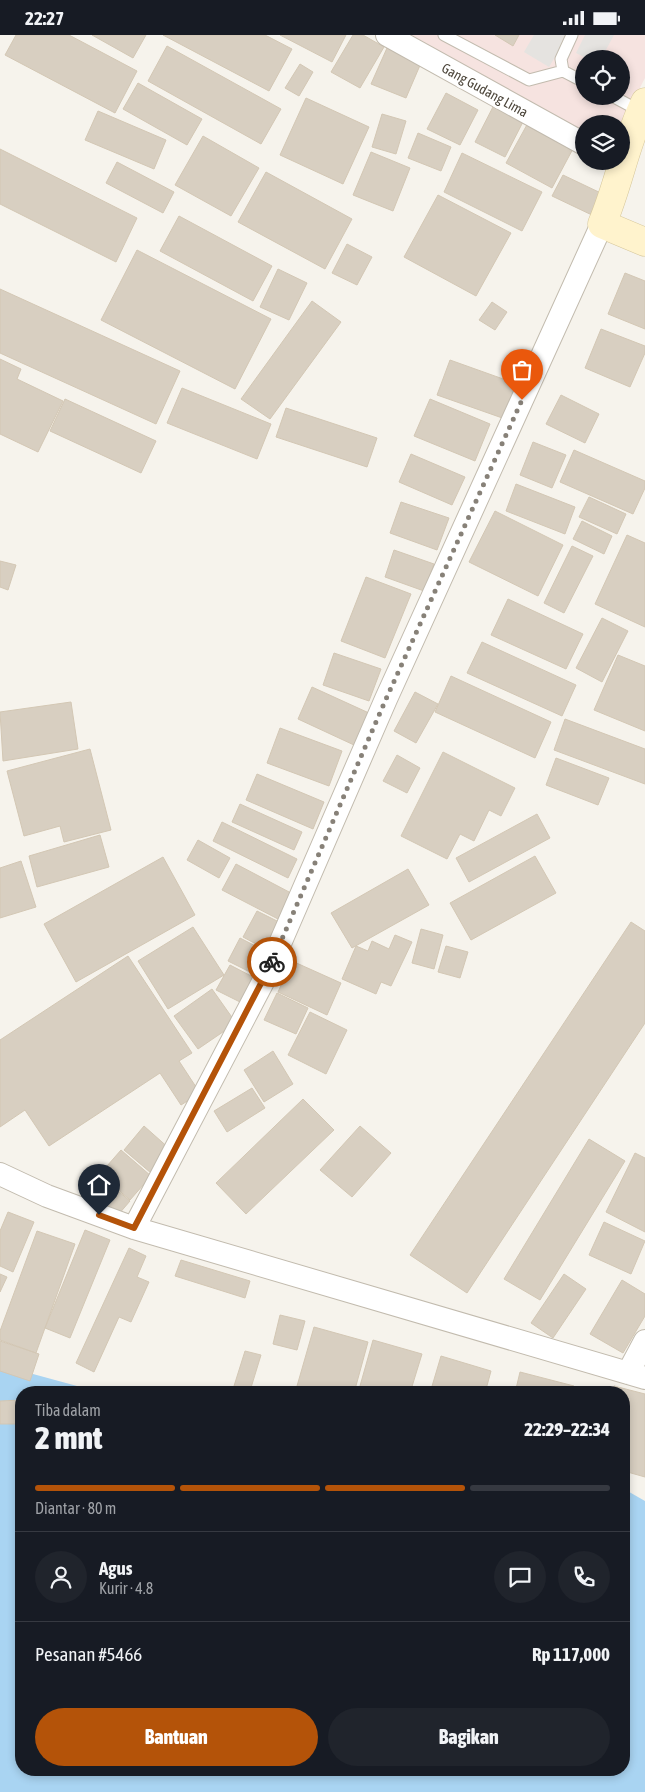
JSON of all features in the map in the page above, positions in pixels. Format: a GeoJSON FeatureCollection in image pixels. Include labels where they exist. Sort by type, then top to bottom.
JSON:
{"type":"FeatureCollection","features":[{"type":"Feature","properties":{"kind":"street","name":"Gang Gudang Lima"},"geometry":{"type":"LineString","coordinates":[[387,35],[575,139]]}},
{"type":"Feature","properties":{"kind":"street"},"geometry":{"type":"LineString","coordinates":[[630,136],[643,106]]}},
{"type":"Feature","properties":{"kind":"street"},"geometry":{"type":"LineString","coordinates":[[134,1228],[265,978],[386,699],[616,192],[618,170]]}},
{"type":"Feature","properties":{"kind":"street"},"geometry":{"type":"LineString","coordinates":[[605,217],[645,225]]}},
{"type":"Feature","properties":{"kind":"street"},"geometry":{"type":"LineString","coordinates":[[605,217],[645,242]]}},
{"type":"Feature","properties":{"kind":"street"},"geometry":{"type":"LineString","coordinates":[[0,1174],[47,1196],[134,1228],[636,1375],[645,1341]]}},
{"type":"Feature","properties":{"kind":"lane"},"geometry":{"type":"LineString","coordinates":[[444,35],[529,80],[563,71],[575,77]]}},
{"type":"Feature","properties":{"kind":"lane"},"geometry":{"type":"LineString","coordinates":[[563,71],[561,59],[572,35]]}},
{"type":"Feature","properties":{"kind":"lane"},"geometry":{"type":"LineString","coordinates":[[630,102],[643,106]]}},
{"type":"Feature","properties":{"kind":"shaded area"},"geometry":{"type":"Polygon","coordinates":[[[403,35],[645,35],[645,78],[626,115],[575,115],[575,130],[403,35]]]}},
{"type":"Feature","properties":{"kind":"shaded area"},"geometry":{"type":"Polygon","coordinates":[[[534,35],[568,35],[549,67],[524,52],[534,35]]]}},
{"type":"Feature","properties":{"kind":"shaded area"},"geometry":{"type":"Polygon","coordinates":[[[585,35],[614,35],[606,50],[578,50],[585,35]]]}},
{"type":"Feature","properties":{"kind":"water"},"geometry":{"type":"Polygon","coordinates":[[[0,1365],[77,1386],[15,1386],[15,1776],[630,1776],[630,1492],[645,1501],[645,1792],[0,1792],[0,1365]]]}},
{"type":"Feature","properties":{"kind":"building"},"geometry":{"type":"Polygon","coordinates":[[[16,35],[69,35],[137,71],[115,113],[5,55],[16,35]]]}},
{"type":"Feature","properties":{"kind":"building"},"geometry":{"type":"Polygon","coordinates":[[[92,35],[146,35],[133,58],[92,35]]]}},
{"type":"Feature","properties":{"kind":"building"},"geometry":{"type":"Polygon","coordinates":[[[163,35],[265,35],[292,49],[269,91],[163,35]]]}},
{"type":"Feature","properties":{"kind":"building"},"geometry":{"type":"Polygon","coordinates":[[[280,35],[346,35],[332,62],[280,35]]]}},
{"type":"Feature","properties":{"kind":"building"},"geometry":{"type":"Polygon","coordinates":[[[353,35],[363,35],[384,47],[360,88],[331,72],[353,35]]]}},
{"type":"Feature","properties":{"kind":"building"},"geometry":{"type":"Polygon","coordinates":[[[495,35],[519,35],[513,46],[495,35]]]}},
{"type":"Feature","properties":{"kind":"building"},"geometry":{"type":"Polygon","coordinates":[[[167,46],[281,109],[261,144],[148,81],[167,46]]]}},
{"type":"Feature","properties":{"kind":"building"},"geometry":{"type":"Polygon","coordinates":[[[387,48],[421,63],[406,98],[371,84],[387,48]]]}},
{"type":"Feature","properties":{"kind":"building"},"geometry":{"type":"Polygon","coordinates":[[[300,64],[313,72],[299,96],[285,88],[300,64]]]}},
{"type":"Feature","properties":{"kind":"building"},"geometry":{"type":"Polygon","coordinates":[[[138,83],[202,119],[187,145],[123,109],[138,83]]]}},
{"type":"Feature","properties":{"kind":"building"},"geometry":{"type":"Polygon","coordinates":[[[446,93],[478,110],[460,145],[427,129],[446,93]]]}},
{"type":"Feature","properties":{"kind":"building"},"geometry":{"type":"Polygon","coordinates":[[[306,98],[369,127],[343,184],[280,155],[306,98]]]}},
{"type":"Feature","properties":{"kind":"building"},"geometry":{"type":"Polygon","coordinates":[[[496,101],[526,116],[505,157],[475,142],[496,101]]]}},
{"type":"Feature","properties":{"kind":"building"},"geometry":{"type":"Polygon","coordinates":[[[98,111],[166,140],[154,169],[85,140],[98,111]]]}},
{"type":"Feature","properties":{"kind":"building"},"geometry":{"type":"Polygon","coordinates":[[[382,114],[406,121],[396,154],[372,147],[382,114]]]}},
{"type":"Feature","properties":{"kind":"building"},"geometry":{"type":"Polygon","coordinates":[[[529,121],[575,145],[552,188],[506,163],[529,121]]]}},
{"type":"Feature","properties":{"kind":"building"},"geometry":{"type":"Polygon","coordinates":[[[418,133],[451,147],[441,171],[408,158],[418,133]]]}},
{"type":"Feature","properties":{"kind":"building"},"geometry":{"type":"Polygon","coordinates":[[[203,136],[259,168],[231,216],[175,185],[203,136]]]}},
{"type":"Feature","properties":{"kind":"building"},"geometry":{"type":"Polygon","coordinates":[[[0,149],[137,218],[116,262],[0,204],[0,149]]]}},
{"type":"Feature","properties":{"kind":"building"},"geometry":{"type":"Polygon","coordinates":[[[371,152],[410,168],[393,211],[353,195],[371,152]]]}},
{"type":"Feature","properties":{"kind":"building"},"geometry":{"type":"Polygon","coordinates":[[[462,153],[542,192],[522,231],[444,192],[462,153]]]}},
{"type":"Feature","properties":{"kind":"building"},"geometry":{"type":"Polygon","coordinates":[[[117,162],[174,192],[163,213],[106,183],[117,162]]]}},
{"type":"Feature","properties":{"kind":"building"},"geometry":{"type":"Polygon","coordinates":[[[266,172],[352,219],[325,269],[238,222],[266,172]]]}},
{"type":"Feature","properties":{"kind":"building"},"geometry":{"type":"Polygon","coordinates":[[[563,175],[605,195],[594,216],[552,196],[563,175]]]}},
{"type":"Feature","properties":{"kind":"building"},"geometry":{"type":"Polygon","coordinates":[[[438,195],[511,233],[476,296],[404,257],[438,195]]]}},
{"type":"Feature","properties":{"kind":"building"},"geometry":{"type":"Polygon","coordinates":[[[179,216],[272,266],[253,301],[160,251],[179,216]]]}},
{"type":"Feature","properties":{"kind":"building"},"geometry":{"type":"Polygon","coordinates":[[[347,244],[372,257],[357,285],[332,273],[347,244]]]}},
{"type":"Feature","properties":{"kind":"building"},"geometry":{"type":"Polygon","coordinates":[[[137,250],[271,319],[235,389],[101,320],[137,250]]]}},
{"type":"Feature","properties":{"kind":"building"},"geometry":{"type":"Polygon","coordinates":[[[278,269],[307,283],[289,320],[260,307],[278,269]]]}},
{"type":"Feature","properties":{"kind":"building"},"geometry":{"type":"Polygon","coordinates":[[[625,273],[645,281],[645,329],[608,314],[625,273]]]}},
{"type":"Feature","properties":{"kind":"building"},"geometry":{"type":"Polygon","coordinates":[[[0,289],[180,371],[156,424],[0,353],[0,289]]]}},
{"type":"Feature","properties":{"kind":"building"},"geometry":{"type":"Polygon","coordinates":[[[312,301],[341,322],[270,419],[241,399],[312,301]]]}},
{"type":"Feature","properties":{"kind":"building"},"geometry":{"type":"Polygon","coordinates":[[[492,302],[507,312],[495,330],[479,320],[492,302]]]}},
{"type":"Feature","properties":{"kind":"building"},"geometry":{"type":"Polygon","coordinates":[[[601,329],[645,346],[645,353],[630,387],[585,368],[601,329]]]}},
{"type":"Feature","properties":{"kind":"building"},"geometry":{"type":"Polygon","coordinates":[[[0,359],[21,369],[17,379],[63,401],[38,452],[0,434],[0,359]]]}},
{"type":"Feature","properties":{"kind":"building"},"geometry":{"type":"Polygon","coordinates":[[[450,360],[520,385],[508,420],[437,395],[450,360]]]}},
{"type":"Feature","properties":{"kind":"building"},"geometry":{"type":"Polygon","coordinates":[[[182,388],[271,424],[257,459],[167,423],[182,388]]]}},
{"type":"Feature","properties":{"kind":"building"},"geometry":{"type":"Polygon","coordinates":[[[561,395],[599,414],[585,443],[546,424],[561,395]]]}},
{"type":"Feature","properties":{"kind":"building"},"geometry":{"type":"Polygon","coordinates":[[[65,399],[156,441],[141,473],[50,431],[65,399]]]}},
{"type":"Feature","properties":{"kind":"building"},"geometry":{"type":"Polygon","coordinates":[[[430,399],[490,424],[475,461],[414,436],[430,399]]]}},
{"type":"Feature","properties":{"kind":"building"},"geometry":{"type":"Polygon","coordinates":[[[286,408],[377,438],[367,467],[276,437],[286,408]]]}},
{"type":"Feature","properties":{"kind":"building"},"geometry":{"type":"Polygon","coordinates":[[[533,442],[566,455],[552,488],[520,475],[533,442]]]}},
{"type":"Feature","properties":{"kind":"building"},"geometry":{"type":"Polygon","coordinates":[[[574,450],[645,481],[645,488],[633,514],[560,482],[574,450]]]}},
{"type":"Feature","properties":{"kind":"building"},"geometry":{"type":"Polygon","coordinates":[[[411,454],[465,477],[452,505],[399,482],[411,454]]]}},
{"type":"Feature","properties":{"kind":"building"},"geometry":{"type":"Polygon","coordinates":[[[516,484],[575,507],[565,534],[506,511],[516,484]]]}},
{"type":"Feature","properties":{"kind":"building"},"geometry":{"type":"Polygon","coordinates":[[[589,497],[626,514],[617,534],[579,517],[589,497]]]}},
{"type":"Feature","properties":{"kind":"building"},"geometry":{"type":"Polygon","coordinates":[[[401,502],[449,518],[437,550],[390,533],[401,502]]]}},
{"type":"Feature","properties":{"kind":"building"},"geometry":{"type":"Polygon","coordinates":[[[495,511],[563,545],[538,596],[469,562],[495,511]]]}},
{"type":"Feature","properties":{"kind":"building"},"geometry":{"type":"Polygon","coordinates":[[[582,521],[612,536],[604,554],[573,539],[582,521]]]}},
{"type":"Feature","properties":{"kind":"building"},"geometry":{"type":"Polygon","coordinates":[[[627,535],[645,543],[645,627],[595,604],[627,535]]]}},
{"type":"Feature","properties":{"kind":"building"},"geometry":{"type":"Polygon","coordinates":[[[572,546],[593,556],[564,613],[544,603],[572,546]]]}},
{"type":"Feature","properties":{"kind":"building"},"geometry":{"type":"Polygon","coordinates":[[[394,550],[434,564],[424,591],[385,577],[394,550]]]}},
{"type":"Feature","properties":{"kind":"building"},"geometry":{"type":"Polygon","coordinates":[[[0,561],[16,565],[8,590],[0,587],[0,561]]]}},
{"type":"Feature","properties":{"kind":"building"},"geometry":{"type":"Polygon","coordinates":[[[366,577],[411,594],[385,658],[341,641],[366,577]]]}},
{"type":"Feature","properties":{"kind":"building"},"geometry":{"type":"Polygon","coordinates":[[[508,599],[583,634],[566,669],[491,635],[508,599]]]}},
{"type":"Feature","properties":{"kind":"building"},"geometry":{"type":"Polygon","coordinates":[[[602,618],[628,631],[602,682],[576,668],[602,618]]]}},
{"type":"Feature","properties":{"kind":"building"},"geometry":{"type":"Polygon","coordinates":[[[482,642],[576,685],[562,716],[467,673],[482,642]]]}},
{"type":"Feature","properties":{"kind":"building"},"geometry":{"type":"Polygon","coordinates":[[[334,653],[381,669],[369,701],[323,685],[334,653]]]}},
{"type":"Feature","properties":{"kind":"building"},"geometry":{"type":"Polygon","coordinates":[[[618,655],[645,666],[645,731],[594,710],[618,655]]]}},
{"type":"Feature","properties":{"kind":"building"},"geometry":{"type":"Polygon","coordinates":[[[451,676],[551,722],[535,758],[435,712],[451,676]]]}},
{"type":"Feature","properties":{"kind":"building"},"geometry":{"type":"Polygon","coordinates":[[[312,687],[369,713],[354,745],[298,719],[312,687]]]}},
{"type":"Feature","properties":{"kind":"building"},"geometry":{"type":"Polygon","coordinates":[[[415,692],[438,704],[416,743],[394,731],[415,692]]]}},
{"type":"Feature","properties":{"kind":"building"},"geometry":{"type":"Polygon","coordinates":[[[71,702],[78,749],[3,761],[0,712],[71,702]]]}},
{"type":"Feature","properties":{"kind":"building"},"geometry":{"type":"Polygon","coordinates":[[[565,719],[645,749],[645,784],[554,750],[565,719]]]}},
{"type":"Feature","properties":{"kind":"building"},"geometry":{"type":"Polygon","coordinates":[[[280,728],[342,751],[329,786],[267,763],[280,728]]]}},
{"type":"Feature","properties":{"kind":"building"},"geometry":{"type":"Polygon","coordinates":[[[90,749],[111,830],[64,842],[60,826],[24,836],[7,771],[90,749]]]}},
{"type":"Feature","properties":{"kind":"building"},"geometry":{"type":"Polygon","coordinates":[[[443,752],[515,788],[501,816],[489,810],[474,841],[460,834],[447,859],[401,836],[443,752]]]}},
{"type":"Feature","properties":{"kind":"building"},"geometry":{"type":"Polygon","coordinates":[[[397,755],[420,768],[407,793],[383,781],[397,755]]]}},
{"type":"Feature","properties":{"kind":"building"},"geometry":{"type":"Polygon","coordinates":[[[556,758],[609,778],[598,805],[546,785],[556,758]]]}},
{"type":"Feature","properties":{"kind":"building"},"geometry":{"type":"Polygon","coordinates":[[[257,774],[324,802],[313,829],[246,800],[257,774]]]}},
{"type":"Feature","properties":{"kind":"building"},"geometry":{"type":"Polygon","coordinates":[[[240,804],[302,832],[294,850],[232,822],[240,804]]]}},
{"type":"Feature","properties":{"kind":"building"},"geometry":{"type":"Polygon","coordinates":[[[537,814],[550,838],[469,882],[456,858],[537,814]]]}},
{"type":"Feature","properties":{"kind":"building"},"geometry":{"type":"Polygon","coordinates":[[[222,822],[297,859],[288,878],[213,841],[222,822]]]}},
{"type":"Feature","properties":{"kind":"building"},"geometry":{"type":"Polygon","coordinates":[[[100,835],[109,867],[37,887],[29,856],[100,835]]]}},
{"type":"Feature","properties":{"kind":"building"},"geometry":{"type":"Polygon","coordinates":[[[198,840],[230,858],[219,878],[187,860],[198,840]]]}},
{"type":"Feature","properties":{"kind":"building"},"geometry":{"type":"Polygon","coordinates":[[[535,856],[556,893],[471,940],[450,903],[535,856]]]}},
{"type":"Feature","properties":{"kind":"building"},"geometry":{"type":"Polygon","coordinates":[[[163,857],[195,915],[76,982],[44,924],[163,857]]]}},
{"type":"Feature","properties":{"kind":"building"},"geometry":{"type":"Polygon","coordinates":[[[21,861],[36,907],[0,918],[0,868],[21,861]]]}},
{"type":"Feature","properties":{"kind":"building"},"geometry":{"type":"Polygon","coordinates":[[[236,864],[291,893],[278,919],[222,890],[236,864]]]}},
{"type":"Feature","properties":{"kind":"building"},"geometry":{"type":"Polygon","coordinates":[[[408,869],[429,905],[352,948],[331,913],[408,869]]]}},
{"type":"Feature","properties":{"kind":"building"},"geometry":{"type":"Polygon","coordinates":[[[257,911],[283,924],[269,951],[243,937],[257,911]]]}},
{"type":"Feature","properties":{"kind":"building"},"geometry":{"type":"Polygon","coordinates":[[[631,922],[645,931],[645,1023],[467,1293],[410,1255],[631,922]]]}},
{"type":"Feature","properties":{"kind":"building"},"geometry":{"type":"Polygon","coordinates":[[[193,927],[224,975],[168,1009],[138,961],[193,927]]]}},
{"type":"Feature","properties":{"kind":"building"},"geometry":{"type":"Polygon","coordinates":[[[421,929],[443,935],[434,969],[412,963],[421,929]]]}},
{"type":"Feature","properties":{"kind":"building"},"geometry":{"type":"Polygon","coordinates":[[[395,935],[412,942],[391,986],[381,982],[376,994],[342,979],[356,946],[368,951],[372,941],[389,949],[395,935]]]}},
{"type":"Feature","properties":{"kind":"building"},"geometry":{"type":"Polygon","coordinates":[[[240,938],[269,953],[258,976],[228,961],[240,938]]]}},
{"type":"Feature","properties":{"kind":"building"},"geometry":{"type":"Polygon","coordinates":[[[446,946],[468,952],[460,978],[438,972],[446,946]]]}},
{"type":"Feature","properties":{"kind":"building"},"geometry":{"type":"Polygon","coordinates":[[[128,956],[192,1053],[179,1061],[200,1093],[181,1105],[160,1073],[49,1146],[25,1110],[0,1127],[0,1040],[128,956]]]}},
{"type":"Feature","properties":{"kind":"building"},"geometry":{"type":"Polygon","coordinates":[[[292,961],[341,983],[327,1015],[278,992],[292,961]]]}},
{"type":"Feature","properties":{"kind":"building"},"geometry":{"type":"Polygon","coordinates":[[[230,965],[255,978],[242,1003],[216,990],[230,965]]]}},
{"type":"Feature","properties":{"kind":"building"},"geometry":{"type":"Polygon","coordinates":[[[212,989],[236,1023],[198,1049],[174,1016],[212,989]]]}},
{"type":"Feature","properties":{"kind":"building"},"geometry":{"type":"Polygon","coordinates":[[[277,993],[308,1008],[296,1034],[264,1020],[277,993]]]}},
{"type":"Feature","properties":{"kind":"building"},"geometry":{"type":"Polygon","coordinates":[[[310,1012],[347,1030],[326,1074],[288,1055],[310,1012]]]}},
{"type":"Feature","properties":{"kind":"building"},"geometry":{"type":"Polygon","coordinates":[[[273,1051],[293,1084],[264,1102],[244,1070],[273,1051]]]}},
{"type":"Feature","properties":{"kind":"building"},"geometry":{"type":"Polygon","coordinates":[[[252,1088],[265,1108],[227,1132],[214,1111],[252,1088]]]}},
{"type":"Feature","properties":{"kind":"building"},"geometry":{"type":"Polygon","coordinates":[[[303,1099],[334,1130],[246,1214],[216,1183],[303,1099]]]}},
{"type":"Feature","properties":{"kind":"building"},"geometry":{"type":"Polygon","coordinates":[[[144,1126],[171,1150],[151,1173],[124,1150],[144,1126]]]}},
{"type":"Feature","properties":{"kind":"building"},"geometry":{"type":"Polygon","coordinates":[[[360,1126],[391,1153],[352,1197],[320,1170],[360,1126]]]}},
{"type":"Feature","properties":{"kind":"building"},"geometry":{"type":"Polygon","coordinates":[[[589,1139],[625,1161],[540,1300],[504,1279],[589,1139]]]}},
{"type":"Feature","properties":{"kind":"building"},"geometry":{"type":"Polygon","coordinates":[[[121,1150],[151,1176],[130,1200],[100,1174],[121,1150]]]}},
{"type":"Feature","properties":{"kind":"building"},"geometry":{"type":"Polygon","coordinates":[[[635,1153],[645,1158],[645,1232],[606,1212],[635,1153]]]}},
{"type":"Feature","properties":{"kind":"building"},"geometry":{"type":"Polygon","coordinates":[[[99,1175],[130,1201],[118,1215],[87,1189],[99,1175]]]}},
{"type":"Feature","properties":{"kind":"building"},"geometry":{"type":"Polygon","coordinates":[[[8,1212],[34,1222],[13,1272],[0,1266],[0,1231],[8,1212]]]}},
{"type":"Feature","properties":{"kind":"building"},"geometry":{"type":"Polygon","coordinates":[[[604,1222],[645,1241],[631,1274],[589,1255],[604,1222]]]}},
{"type":"Feature","properties":{"kind":"building"},"geometry":{"type":"Polygon","coordinates":[[[85,1230],[110,1240],[70,1338],[45,1328],[85,1230]]]}},
{"type":"Feature","properties":{"kind":"building"},"geometry":{"type":"Polygon","coordinates":[[[37,1231],[75,1244],[36,1353],[0,1340],[0,1331],[37,1231]]]}},
{"type":"Feature","properties":{"kind":"building"},"geometry":{"type":"Polygon","coordinates":[[[129,1248],[146,1256],[137,1277],[149,1282],[131,1322],[119,1317],[94,1372],[76,1363],[129,1248]]]}},
{"type":"Feature","properties":{"kind":"building"},"geometry":{"type":"Polygon","coordinates":[[[181,1260],[250,1281],[245,1298],[175,1276],[181,1260]]]}},
{"type":"Feature","properties":{"kind":"building"},"geometry":{"type":"Polygon","coordinates":[[[0,1274],[7,1277],[0,1292],[0,1274]]]}},
{"type":"Feature","properties":{"kind":"building"},"geometry":{"type":"Polygon","coordinates":[[[564,1274],[586,1289],[553,1338],[531,1323],[564,1274]]]}},
{"type":"Feature","properties":{"kind":"building"},"geometry":{"type":"Polygon","coordinates":[[[622,1280],[645,1294],[645,1316],[623,1353],[590,1334],[622,1280]]]}},
{"type":"Feature","properties":{"kind":"building"},"geometry":{"type":"Polygon","coordinates":[[[280,1315],[305,1321],[297,1350],[273,1344],[280,1315]]]}},
{"type":"Feature","properties":{"kind":"building"},"geometry":{"type":"Polygon","coordinates":[[[314,1327],[368,1342],[356,1386],[297,1386],[314,1327]]]}},
{"type":"Feature","properties":{"kind":"building"},"geometry":{"type":"Polygon","coordinates":[[[373,1340],[422,1354],[412,1386],[360,1386],[373,1340]]]}},
{"type":"Feature","properties":{"kind":"building"},"geometry":{"type":"Polygon","coordinates":[[[0,1341],[39,1354],[30,1381],[0,1371],[0,1341]]]}},
{"type":"Feature","properties":{"kind":"building"},"geometry":{"type":"Polygon","coordinates":[[[245,1351],[261,1355],[252,1386],[234,1386],[245,1351]]]}},
{"type":"Feature","properties":{"kind":"building"},"geometry":{"type":"Polygon","coordinates":[[[441,1356],[491,1371],[487,1386],[432,1386],[441,1356]]]}},
{"type":"Feature","properties":{"kind":"building"},"geometry":{"type":"Polygon","coordinates":[[[520,1372],[574,1386],[517,1386],[520,1372]]]}},
{"type":"Feature","properties":{"kind":"building"},"geometry":{"type":"Polygon","coordinates":[[[630,1390],[645,1394],[645,1477],[630,1473],[630,1390]]]}},
{"type":"Feature","properties":{"kind":"building"},"geometry":{"type":"Polygon","coordinates":[[[15,1400],[15,1424],[0,1424],[0,1401],[15,1400]]]}},
{"type":"Feature","properties":{"kind":"way so far"},"geometry":{"type":"LineString","coordinates":[[272,962],[386,699],[522,400]]}},
{"type":"Feature","properties":{"kind":"route"},"geometry":{"type":"LineString","coordinates":[[99,1215],[134,1228],[272,962]]}}]}
